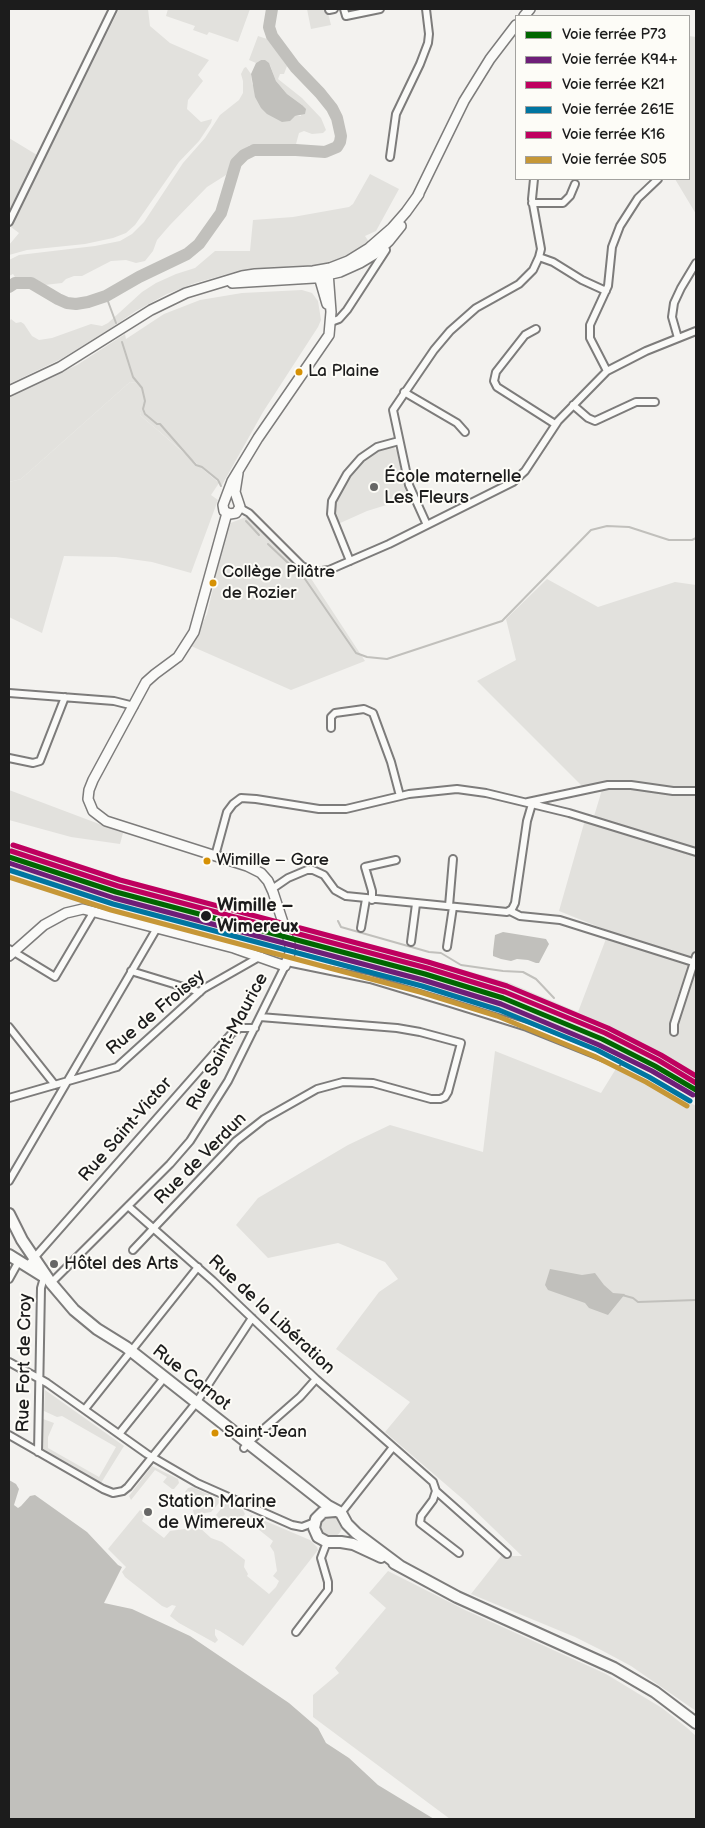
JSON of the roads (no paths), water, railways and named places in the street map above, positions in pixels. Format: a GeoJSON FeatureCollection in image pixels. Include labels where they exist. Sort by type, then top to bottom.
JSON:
{"type":"FeatureCollection","features":[{"type":"Feature","properties":{"kind":"main road","name":"Rue Carnot"},"geometry":{"type":"LineString","coordinates":[[9,1214],[22,1240],[48,1279],[70,1307],[246,1446],[312,1502],[316,1508],[315,1520]]}},
{"type":"Feature","properties":{"kind":"main road"},"geometry":{"type":"LineString","coordinates":[[9,1255],[48,1279]]}},
{"type":"Feature","properties":{"kind":"main road","name":"Rue Carnot"},"geometry":{"type":"LineString","coordinates":[[246,1446],[338,1512]]}},
{"type":"Feature","properties":{"kind":"main road"},"geometry":{"type":"LineString","coordinates":[[400,1566],[365,1540],[347,1524],[338,1512],[323,1512],[315,1520],[316,1533],[320,1538],[332,1542],[352,1544],[400,1566],[463,1599],[614,1668],[655,1692],[696,1723]]}},
{"type":"Feature","properties":{"kind":"main road"},"geometry":{"type":"LineString","coordinates":[[332,1542],[344,1535],[347,1524]]}},
{"type":"Feature","properties":{"kind":"street"},"geometry":{"type":"LineString","coordinates":[[9,222],[113,9]]}},
{"type":"Feature","properties":{"kind":"street"},"geometry":{"type":"LineString","coordinates":[[344,9],[346,16],[380,9]]}},
{"type":"Feature","properties":{"kind":"street"},"geometry":{"type":"LineString","coordinates":[[390,157],[396,114],[420,64],[429,40],[426,9]]}},
{"type":"Feature","properties":{"kind":"street"},"geometry":{"type":"LineString","coordinates":[[9,391],[66,364],[156,307],[178,297],[236,277],[256,274],[323,273],[353,258],[377,242],[403,216],[419,194],[464,100],[490,59],[515,26]]}},
{"type":"Feature","properties":{"kind":"street"},"geometry":{"type":"LineString","coordinates":[[427,525],[411,490],[393,410],[434,350],[450,331],[476,308],[525,279],[533,270],[540,257],[541,249],[531,195],[534,180]]}},
{"type":"Feature","properties":{"kind":"street"},"geometry":{"type":"LineString","coordinates":[[607,371],[590,338],[591,321],[610,279],[612,247],[620,226],[638,198],[657,180]]}},
{"type":"Feature","properties":{"kind":"street"},"geometry":{"type":"LineString","coordinates":[[532,203],[563,202],[570,196],[575,184]]}},
{"type":"Feature","properties":{"kind":"street"},"geometry":{"type":"LineString","coordinates":[[331,322],[338,319],[347,310],[386,250]]}},
{"type":"Feature","properties":{"kind":"street"},"geometry":{"type":"LineString","coordinates":[[540,257],[553,262],[582,280],[606,291]]}},
{"type":"Feature","properties":{"kind":"street"},"geometry":{"type":"LineString","coordinates":[[678,338],[673,322],[672,308],[678,293],[696,264]]}},
{"type":"Feature","properties":{"kind":"street"},"geometry":{"type":"LineString","coordinates":[[238,473],[235,489],[240,508],[235,514],[227,513],[223,507],[229,487],[258,438],[326,341],[330,332],[331,322],[323,273]]}},
{"type":"Feature","properties":{"kind":"street"},"geometry":{"type":"LineString","coordinates":[[536,330],[525,335],[496,372],[494,381],[497,387],[555,424]]}},
{"type":"Feature","properties":{"kind":"street"},"geometry":{"type":"LineString","coordinates":[[240,508],[249,513],[307,569],[324,572],[350,562],[517,479],[526,470],[555,424],[607,371],[640,354],[696,331]]}},
{"type":"Feature","properties":{"kind":"street"},"geometry":{"type":"LineString","coordinates":[[404,392],[457,423],[465,432]]}},
{"type":"Feature","properties":{"kind":"street"},"geometry":{"type":"LineString","coordinates":[[572,405],[588,418],[595,421],[636,402],[655,402]]}},
{"type":"Feature","properties":{"kind":"street"},"geometry":{"type":"LineString","coordinates":[[350,562],[331,514],[331,504],[344,478],[357,462],[373,449],[399,441]]}},
{"type":"Feature","properties":{"kind":"street"},"geometry":{"type":"LineString","coordinates":[[225,499],[231,497],[237,499]]}},
{"type":"Feature","properties":{"kind":"street"},"geometry":{"type":"LineString","coordinates":[[227,513],[194,632],[178,657],[148,679],[93,780],[88,793],[90,806],[98,815],[110,822],[254,868],[264,875],[272,889],[290,944],[290,953],[286,964]]}},
{"type":"Feature","properties":{"kind":"street"},"geometry":{"type":"LineString","coordinates":[[9,693],[114,701],[134,706]]}},
{"type":"Feature","properties":{"kind":"street"},"geometry":{"type":"LineString","coordinates":[[9,758],[33,763],[40,761],[65,698]]}},
{"type":"Feature","properties":{"kind":"street"},"geometry":{"type":"LineString","coordinates":[[332,728],[331,719],[335,713],[364,709],[373,713],[391,762],[400,796]]}},
{"type":"Feature","properties":{"kind":"street"},"geometry":{"type":"LineString","coordinates":[[529,803],[608,784],[673,791],[696,791]]}},
{"type":"Feature","properties":{"kind":"street"},"geometry":{"type":"LineString","coordinates":[[215,856],[229,809],[242,798],[313,808],[341,809],[400,796],[438,790],[462,789],[529,803],[600,822],[696,852]]}},
{"type":"Feature","properties":{"kind":"street"},"geometry":{"type":"LineString","coordinates":[[510,911],[515,903],[529,803]]}},
{"type":"Feature","properties":{"kind":"street"},"geometry":{"type":"LineString","coordinates":[[447,947],[453,859]]}},
{"type":"Feature","properties":{"kind":"street"},"geometry":{"type":"LineString","coordinates":[[362,928],[372,891],[365,867],[396,860]]}},
{"type":"Feature","properties":{"kind":"street"},"geometry":{"type":"LineString","coordinates":[[272,889],[288,878],[307,870],[313,870],[324,875],[332,888],[340,894],[416,904],[510,911],[520,916],[560,920],[696,960],[674,1024],[674,1032]]}},
{"type":"Feature","properties":{"kind":"street"},"geometry":{"type":"LineString","coordinates":[[410,942],[416,904]]}},
{"type":"Feature","properties":{"kind":"street"},"geometry":{"type":"LineString","coordinates":[[94,911],[55,977],[10,952],[37,930],[58,918],[80,910],[94,911],[234,948],[286,964],[370,979],[527,1027],[617,1064]]}},
{"type":"Feature","properties":{"kind":"street"},"geometry":{"type":"LineString","coordinates":[[9,1181],[156,928]]}},
{"type":"Feature","properties":{"kind":"street","name":"Rue de Froissy"},"geometry":{"type":"LineString","coordinates":[[9,1098],[120,1065],[200,992],[261,956]]}},
{"type":"Feature","properties":{"kind":"street","name":"Rue Saint-Maurice"},"geometry":{"type":"LineString","coordinates":[[48,1279],[128,1206],[190,1141],[228,1081],[286,964]]}},
{"type":"Feature","properties":{"kind":"street"},"geometry":{"type":"LineString","coordinates":[[131,971],[200,992]]}},
{"type":"Feature","properties":{"kind":"street","name":"Rue de Verdun"},"geometry":{"type":"LineString","coordinates":[[154,1228],[244,1133],[264,1119],[317,1089],[340,1083],[364,1082],[378,1084],[431,1099],[443,1098],[448,1092],[461,1042],[420,1032],[388,1027],[260,1017]]}},
{"type":"Feature","properties":{"kind":"street"},"geometry":{"type":"LineString","coordinates":[[9,1027],[56,1085]]}},
{"type":"Feature","properties":{"kind":"street","name":"Rue Saint-Victor"},"geometry":{"type":"LineString","coordinates":[[9,1279],[23,1263],[34,1257],[232,1033],[240,1028],[255,1028]]}},
{"type":"Feature","properties":{"kind":"street","name":"Rue de la Libération"},"geometry":{"type":"LineString","coordinates":[[128,1206],[198,1267],[316,1379],[435,1484],[436,1491],[507,1554]]}},
{"type":"Feature","properties":{"kind":"street"},"geometry":{"type":"LineString","coordinates":[[133,1250],[154,1228]]}},
{"type":"Feature","properties":{"kind":"street"},"geometry":{"type":"LineString","coordinates":[[85,1409],[198,1267]]}},
{"type":"Feature","properties":{"kind":"street","name":"Rue Fort de Croy"},"geometry":{"type":"LineString","coordinates":[[38,1452],[41,1288],[48,1279]]}},
{"type":"Feature","properties":{"kind":"street"},"geometry":{"type":"LineString","coordinates":[[9,1435],[102,1489],[113,1493],[126,1489],[194,1405],[252,1318]]}},
{"type":"Feature","properties":{"kind":"street"},"geometry":{"type":"LineString","coordinates":[[9,1362],[40,1379],[152,1457],[201,1485],[287,1523],[302,1526],[315,1520]]}},
{"type":"Feature","properties":{"kind":"street"},"geometry":{"type":"LineString","coordinates":[[246,1446],[300,1397],[316,1379]]}},
{"type":"Feature","properties":{"kind":"street"},"geometry":{"type":"LineString","coordinates":[[119,1434],[162,1380]]}},
{"type":"Feature","properties":{"kind":"street"},"geometry":{"type":"LineString","coordinates":[[338,1512],[393,1447]]}},
{"type":"Feature","properties":{"kind":"street"},"geometry":{"type":"LineString","coordinates":[[436,1491],[433,1500],[421,1516],[420,1523],[458,1553]]}},
{"type":"Feature","properties":{"kind":"street"},"geometry":{"type":"LineString","coordinates":[[296,1632],[328,1590],[328,1582],[321,1558],[332,1542]]}},
{"type":"Feature","properties":{"kind":"waterway"},"geometry":{"type":"LineString","coordinates":[[9,287],[15,283],[31,283],[58,299],[76,304],[106,296],[139,277],[187,254],[199,244],[221,213],[236,163],[244,155],[254,150],[325,152],[337,147],[341,136],[337,118],[332,108],[295,67],[272,36],[269,27],[272,9]]}},
{"type":"Feature","properties":{"kind":"waterway"},"geometry":{"type":"LineString","coordinates":[[106,296],[116,323]]}},
{"type":"Feature","properties":{"kind":"waterway"},"geometry":{"type":"LineString","coordinates":[[122,342],[133,377],[142,388],[145,414],[157,424],[160,424],[196,465],[202,467],[218,480],[221,486]]}},
{"type":"Feature","properties":{"kind":"waterway"},"geometry":{"type":"LineString","coordinates":[[246,521],[259,535]]}},
{"type":"Feature","properties":{"kind":"waterway"},"geometry":{"type":"LineString","coordinates":[[268,544],[305,579],[356,653],[367,657],[387,659],[502,621],[591,530],[607,526],[629,527],[669,540],[692,540],[696,538]]}},
{"type":"Feature","properties":{"kind":"waterway"},"geometry":{"type":"LineString","coordinates":[[338,921],[341,927],[429,952],[441,953],[461,965],[523,972],[536,979],[554,998]]}},
{"type":"Feature","properties":{"kind":"waterway"},"geometry":{"type":"LineString","coordinates":[[622,1295],[633,1298],[638,1302],[696,1300]]}},
{"type":"Feature","properties":{"kind":"rail line","name":"K16"},"geometry":{"type":"LineString","coordinates":[[13,845],[120,880],[428,962],[507,986],[608,1028],[661,1055],[696,1076]]}},
{"type":"Feature","properties":{"kind":"rail line","name":"K21"},"geometry":{"type":"LineString","coordinates":[[11,851],[118,886],[427,968],[505,992],[605,1033],[658,1060],[696,1083]]}},
{"type":"Feature","properties":{"kind":"rail line","name":"P73"},"geometry":{"type":"LineString","coordinates":[[9,857],[116,892],[425,974],[503,998],[602,1039],[655,1066],[696,1090]]}},
{"type":"Feature","properties":{"kind":"rail line","name":"K94+"},"geometry":{"type":"LineString","coordinates":[[9,863],[114,898],[423,980],[501,1004],[599,1045],[652,1071],[693,1095]]}},
{"type":"Feature","properties":{"kind":"rail line","name":"261E"},"geometry":{"type":"LineString","coordinates":[[9,870],[113,904],[422,986],[499,1010],[597,1050],[690,1101]]}},
{"type":"Feature","properties":{"kind":"rail line","name":"S05"},"geometry":{"type":"LineString","coordinates":[[9,877],[111,910],[420,992],[497,1016],[594,1056],[646,1082],[687,1106]]}},
{"type":"Feature","properties":{"kind":"place","name":"La Plaine"},"geometry":{"type":"Point","coordinates":[299,372]}},
{"type":"Feature","properties":{"kind":"place","name":"École maternelle Les Fleurs"},"geometry":{"type":"Point","coordinates":[374,487]}},
{"type":"Feature","properties":{"kind":"place","name":"Collège Pilâtre de Rozier"},"geometry":{"type":"Point","coordinates":[213,583]}},
{"type":"Feature","properties":{"kind":"place","name":"Wimille – Gare"},"geometry":{"type":"Point","coordinates":[207,861]}},
{"type":"Feature","properties":{"kind":"place","name":"Wimille – Wimereux"},"geometry":{"type":"Point","coordinates":[206,916]}},
{"type":"Feature","properties":{"kind":"place","name":"Hôtel des Arts"},"geometry":{"type":"Point","coordinates":[54,1264]}},
{"type":"Feature","properties":{"kind":"place","name":"Saint-Jean"},"geometry":{"type":"Point","coordinates":[215,1433]}},
{"type":"Feature","properties":{"kind":"place","name":"Station Marine de Wimereux"},"geometry":{"type":"Point","coordinates":[148,1512]}}]}
